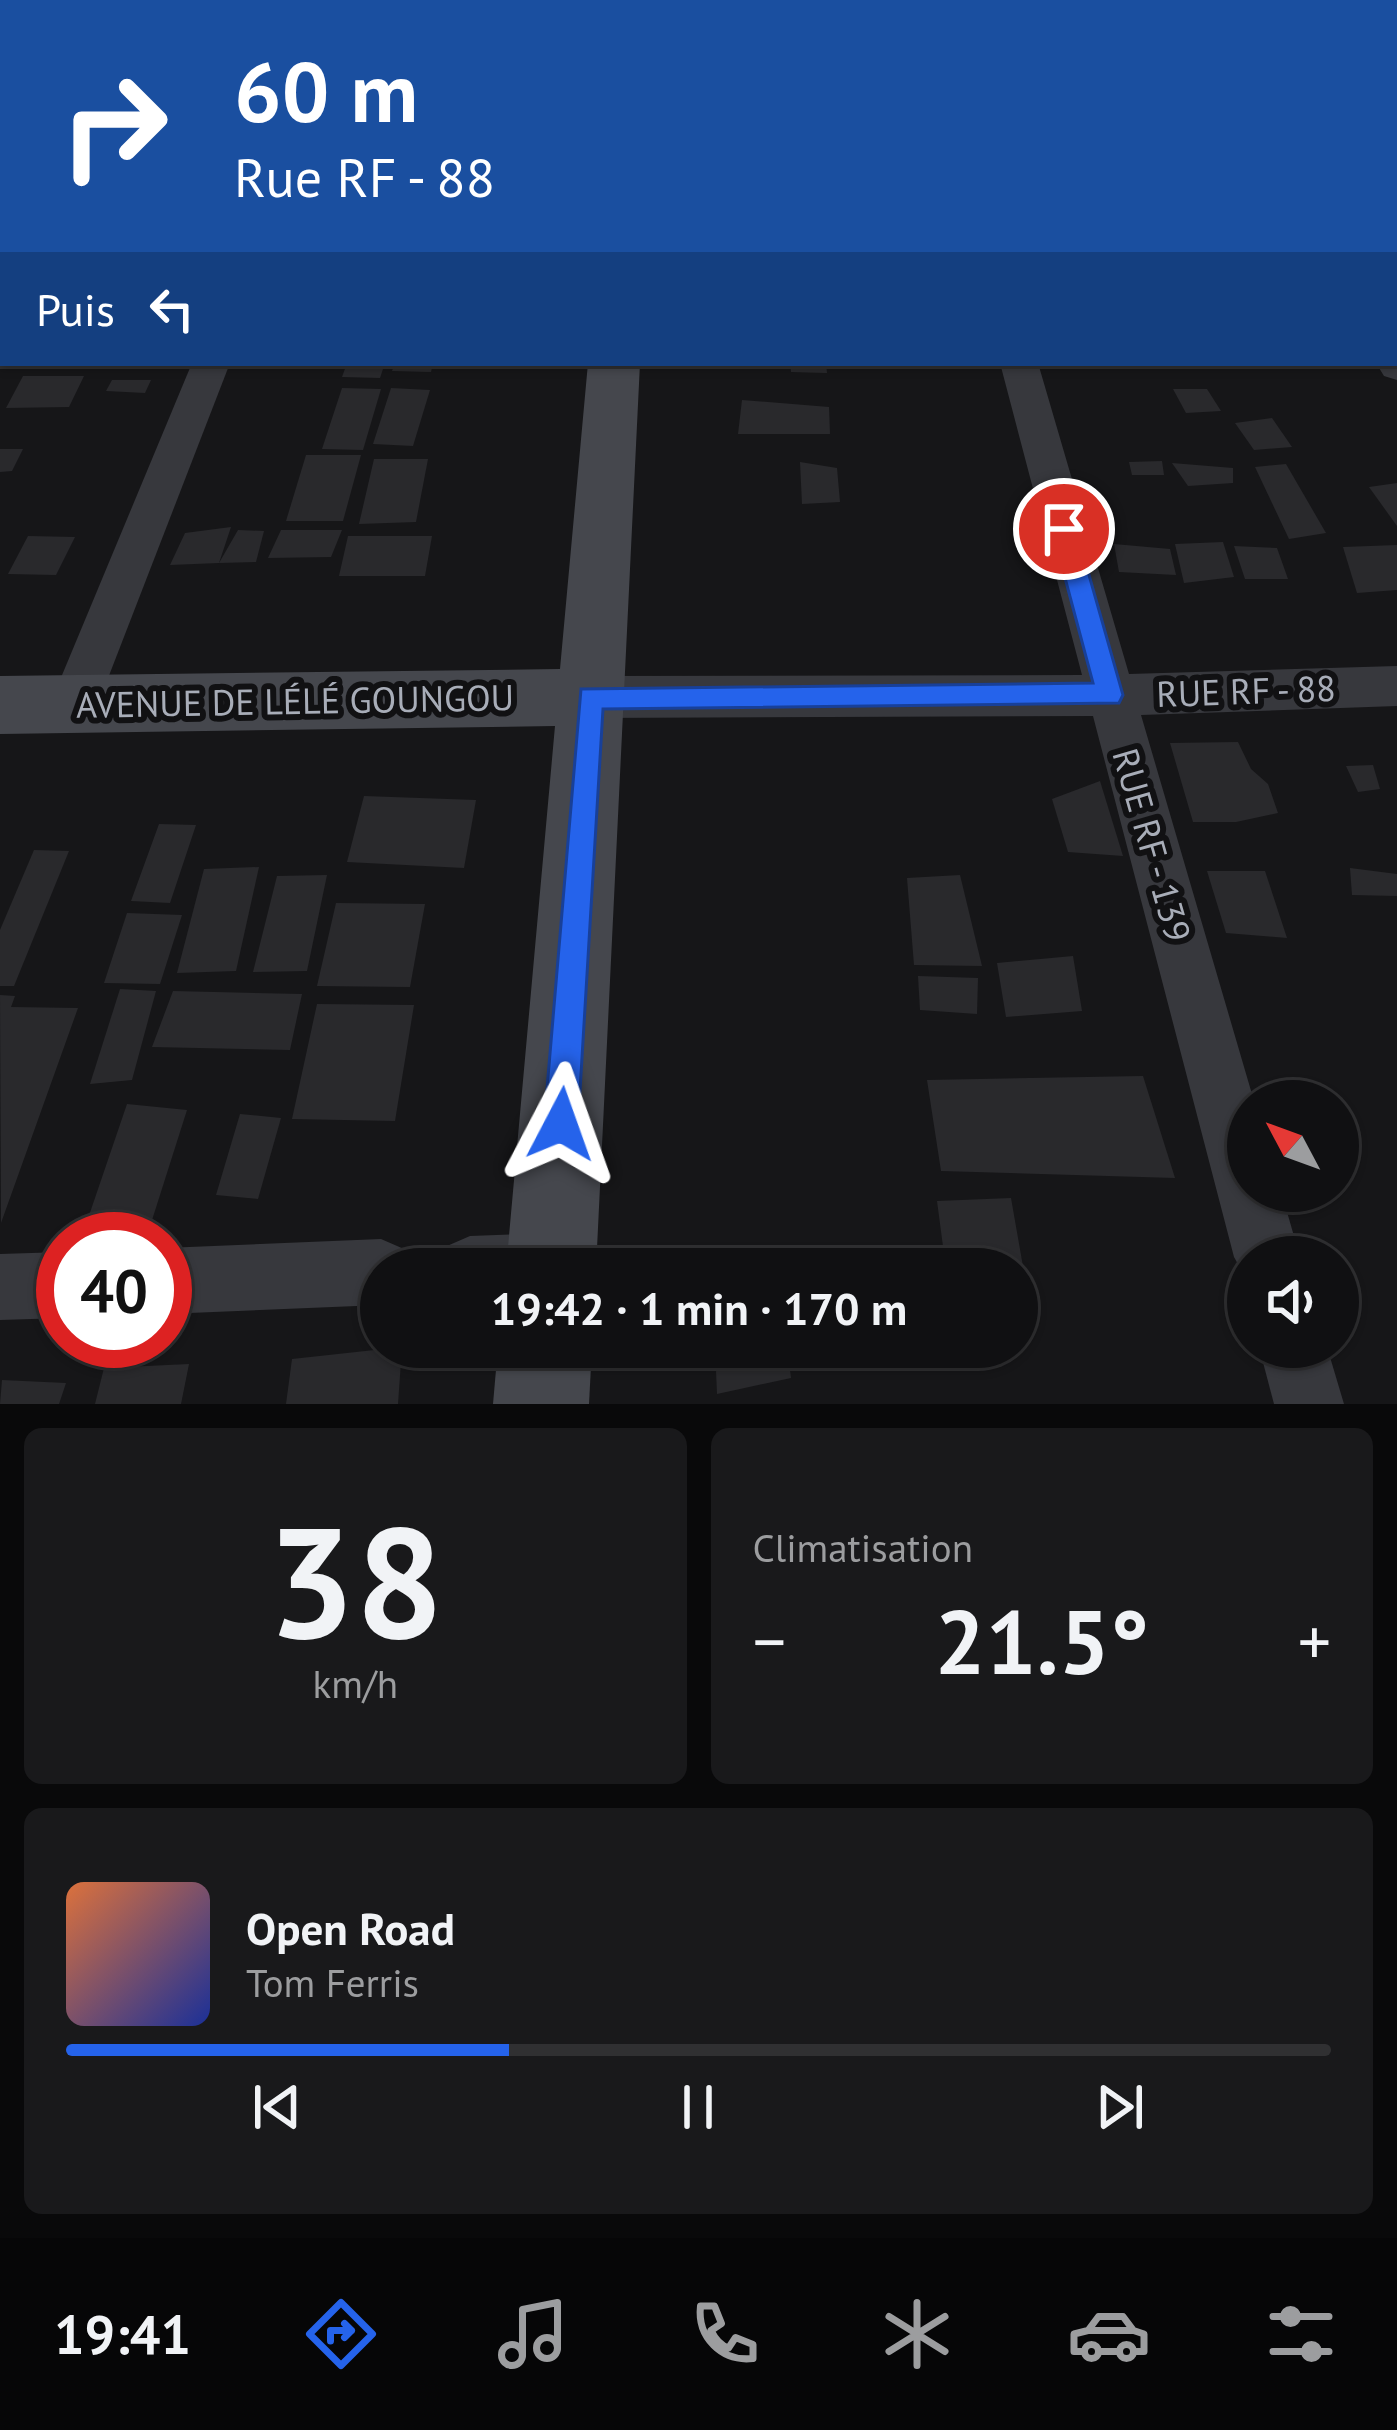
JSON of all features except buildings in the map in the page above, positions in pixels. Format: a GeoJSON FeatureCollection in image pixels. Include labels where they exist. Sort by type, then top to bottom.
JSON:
{"type":"FeatureCollection","features":[{"type":"Feature","properties":{"kind":"street"},"geometry":{"type":"LineString","coordinates":[[74,704],[210,366]]}},
{"type":"Feature","properties":{"kind":"street"},"geometry":{"type":"LineString","coordinates":[[552,1248],[614,366]]}},
{"type":"Feature","properties":{"kind":"street","name":"RUE RF - 139"},"geometry":{"type":"LineString","coordinates":[[1019,366],[1227,1114]]}},
{"type":"Feature","properties":{"kind":"street","name":"RUE RF - 88"},"geometry":{"type":"LineString","coordinates":[[590,697],[1109,695],[1397,686]]}},
{"type":"Feature","properties":{"kind":"street","name":"AVENUE DE LÉLÉ GOUNGOU"},"geometry":{"type":"LineString","coordinates":[[0,705],[590,697]]}},
{"type":"Feature","properties":{"kind":"street"},"geometry":{"type":"LineString","coordinates":[[192,1280],[360,1274]]}},
{"type":"Feature","properties":{"kind":"street"},"geometry":{"type":"LineString","coordinates":[[0,1287],[36,1286]]}},
{"type":"Feature","properties":{"kind":"street"},"geometry":{"type":"LineString","coordinates":[[542,1404],[544,1368]]}},
{"type":"Feature","properties":{"kind":"street"},"geometry":{"type":"LineString","coordinates":[[1299,1368],[1309,1404]]}},
{"type":"Feature","properties":{"kind":"route"},"geometry":{"type":"LineString","coordinates":[[561,1124],[590,697],[1109,695],[1064,529]]}}]}
